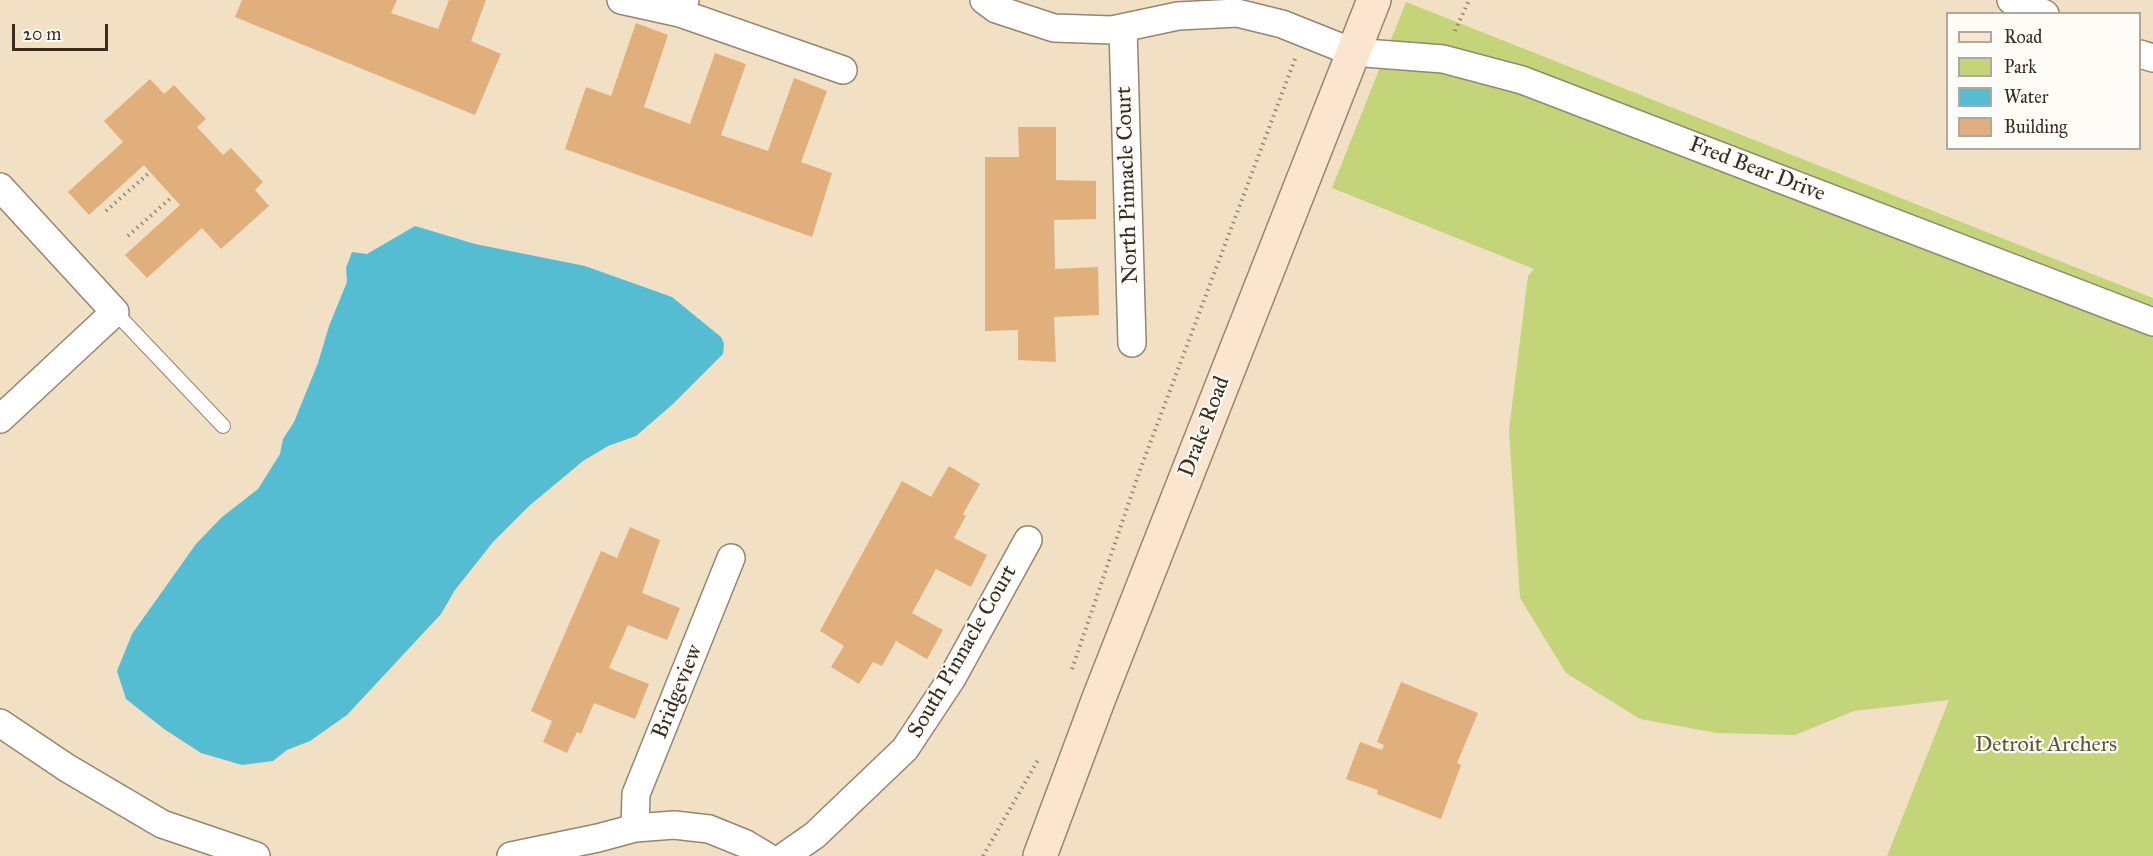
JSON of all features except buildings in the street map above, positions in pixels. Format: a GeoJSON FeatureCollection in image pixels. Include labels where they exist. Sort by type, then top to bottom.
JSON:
{"type":"FeatureCollection","features":[{"type":"Feature","properties":{"kind":"street"},"geometry":{"type":"LineString","coordinates":[[621,0],[683,6],[843,70]]}},
{"type":"Feature","properties":{"kind":"street","name":"Drake Road"},"geometry":{"type":"LineString","coordinates":[[1040,856],[1099,698],[1374,0]]}},
{"type":"Feature","properties":{"kind":"street"},"geometry":{"type":"LineString","coordinates":[[2011,0],[2040,12]]}},
{"type":"Feature","properties":{"kind":"street","name":"Fred Bear Drive"},"geometry":{"type":"LineString","coordinates":[[994,3],[1054,28],[1123,28],[1175,8],[1237,13],[1282,24],[1352,52],[1443,59],[1522,80],[2153,322]]}},
{"type":"Feature","properties":{"kind":"street","name":"North Pinnacle Court"},"geometry":{"type":"LineString","coordinates":[[1123,28],[1132,343]]}},
{"type":"Feature","properties":{"kind":"street"},"geometry":{"type":"LineString","coordinates":[[0,187],[115,312],[0,419]]}},
{"type":"Feature","properties":{"kind":"street","name":"South Pinnacle Court"},"geometry":{"type":"LineString","coordinates":[[785,856],[815,835],[905,749],[952,678],[1028,540]]}},
{"type":"Feature","properties":{"kind":"street","name":"Bridgeview"},"geometry":{"type":"LineString","coordinates":[[635,828],[636,794],[731,558]]}},
{"type":"Feature","properties":{"kind":"street"},"geometry":{"type":"LineString","coordinates":[[0,723],[67,768],[162,824],[256,856]]}},
{"type":"Feature","properties":{"kind":"street"},"geometry":{"type":"LineString","coordinates":[[511,856],[599,847],[635,828],[674,825],[709,829],[746,844],[766,856]]}},
{"type":"Feature","properties":{"kind":"lane"},"geometry":{"type":"LineString","coordinates":[[115,312],[223,426]]}},
{"type":"Feature","properties":{"kind":"path"},"geometry":{"type":"LineString","coordinates":[[1457,26],[1469,0]]}},
{"type":"Feature","properties":{"kind":"path"},"geometry":{"type":"LineString","coordinates":[[1070,675],[1140,470],[1304,33]]}},
{"type":"Feature","properties":{"kind":"path"},"geometry":{"type":"LineString","coordinates":[[106,211],[150,172]]}},
{"type":"Feature","properties":{"kind":"path"},"geometry":{"type":"LineString","coordinates":[[128,236],[172,196]]}},
{"type":"Feature","properties":{"kind":"path"},"geometry":{"type":"LineString","coordinates":[[983,856],[1042,750]]}},
{"type":"Feature","properties":{"kind":"green space","name":"Detroit Archers"},"geometry":{"type":"Polygon","coordinates":[[[1406,2],[2153,298],[2153,856],[1887,856],[1949,700],[1854,711],[1795,735],[1717,733],[1640,719],[1566,673],[1520,598],[1509,430],[1528,276],[1534,269],[1332,188],[1406,2]]]}},
{"type":"Feature","properties":{"kind":"water"},"geometry":{"type":"Polygon","coordinates":[[[415,226],[475,244],[585,266],[672,297],[721,337],[724,344],[723,354],[673,404],[636,436],[608,446],[583,461],[529,506],[493,542],[455,590],[441,614],[347,715],[310,741],[287,750],[273,761],[242,765],[201,753],[164,729],[126,699],[117,671],[132,634],[196,544],[222,517],[258,489],[280,454],[283,439],[294,422],[347,282],[346,268],[352,252],[367,254],[415,226]]]}}]}
